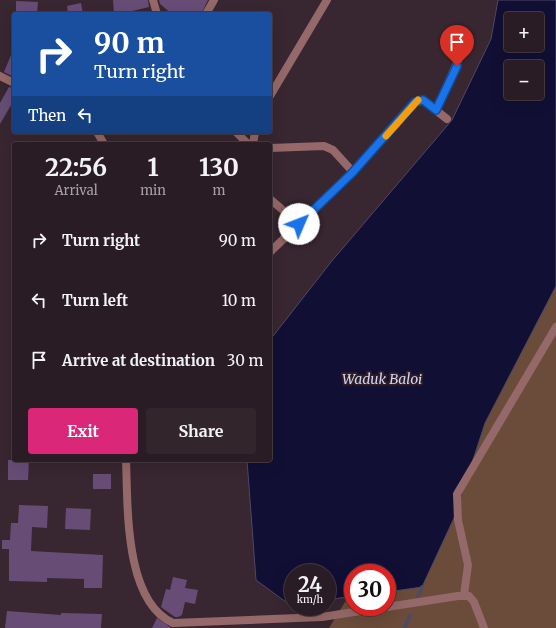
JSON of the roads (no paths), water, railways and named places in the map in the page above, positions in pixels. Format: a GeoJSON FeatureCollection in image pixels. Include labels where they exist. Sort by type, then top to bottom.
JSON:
{"type":"FeatureCollection","features":[{"type":"Feature","properties":{"kind":"street"},"geometry":{"type":"LineString","coordinates":[[153,0],[156,12]]}},
{"type":"Feature","properties":{"kind":"street"},"geometry":{"type":"LineString","coordinates":[[207,12],[214,0]]}},
{"type":"Feature","properties":{"kind":"street"},"geometry":{"type":"LineString","coordinates":[[272,93],[327,0]]}},
{"type":"Feature","properties":{"kind":"street"},"geometry":{"type":"LineString","coordinates":[[436,110],[468,38]]}},
{"type":"Feature","properties":{"kind":"street"},"geometry":{"type":"LineString","coordinates":[[0,76],[12,82]]}},
{"type":"Feature","properties":{"kind":"street"},"geometry":{"type":"LineString","coordinates":[[272,250],[353,172],[415,102],[423,100],[447,119]]}},
{"type":"Feature","properties":{"kind":"street"},"geometry":{"type":"LineString","coordinates":[[238,134],[246,142]]}},
{"type":"Feature","properties":{"kind":"street"},"geometry":{"type":"LineString","coordinates":[[272,148],[324,146],[333,150],[353,172]]}},
{"type":"Feature","properties":{"kind":"street"},"geometry":{"type":"LineString","coordinates":[[272,201],[299,224]]}},
{"type":"Feature","properties":{"kind":"street"},"geometry":{"type":"LineString","coordinates":[[464,595],[468,565],[458,520],[457,494],[556,327]]}},
{"type":"Feature","properties":{"kind":"street"},"geometry":{"type":"LineString","coordinates":[[126,462],[129,537],[141,586],[154,609],[163,618],[173,623],[322,617],[344,614]]}},
{"type":"Feature","properties":{"kind":"street"},"geometry":{"type":"LineString","coordinates":[[396,606],[464,595],[472,598],[484,628]]}},
{"type":"Feature","properties":{"kind":"water","name":"Waduk Baloi"},"geometry":{"type":"Polygon","coordinates":[[[498,0],[556,0],[556,286],[485,423],[454,518],[422,587],[396,591],[396,564],[344,564],[344,597],[336,599],[336,564],[284,564],[284,601],[256,580],[247,462],[272,462],[272,337],[331,262],[452,120],[491,39],[498,0]]]}},
{"type":"Feature","properties":{"kind":"waterway"},"geometry":{"type":"LineString","coordinates":[[418,596],[422,587]]}},
{"type":"Feature","properties":{"kind":"waterway"},"geometry":{"type":"LineString","coordinates":[[404,628],[410,615]]}}]}
